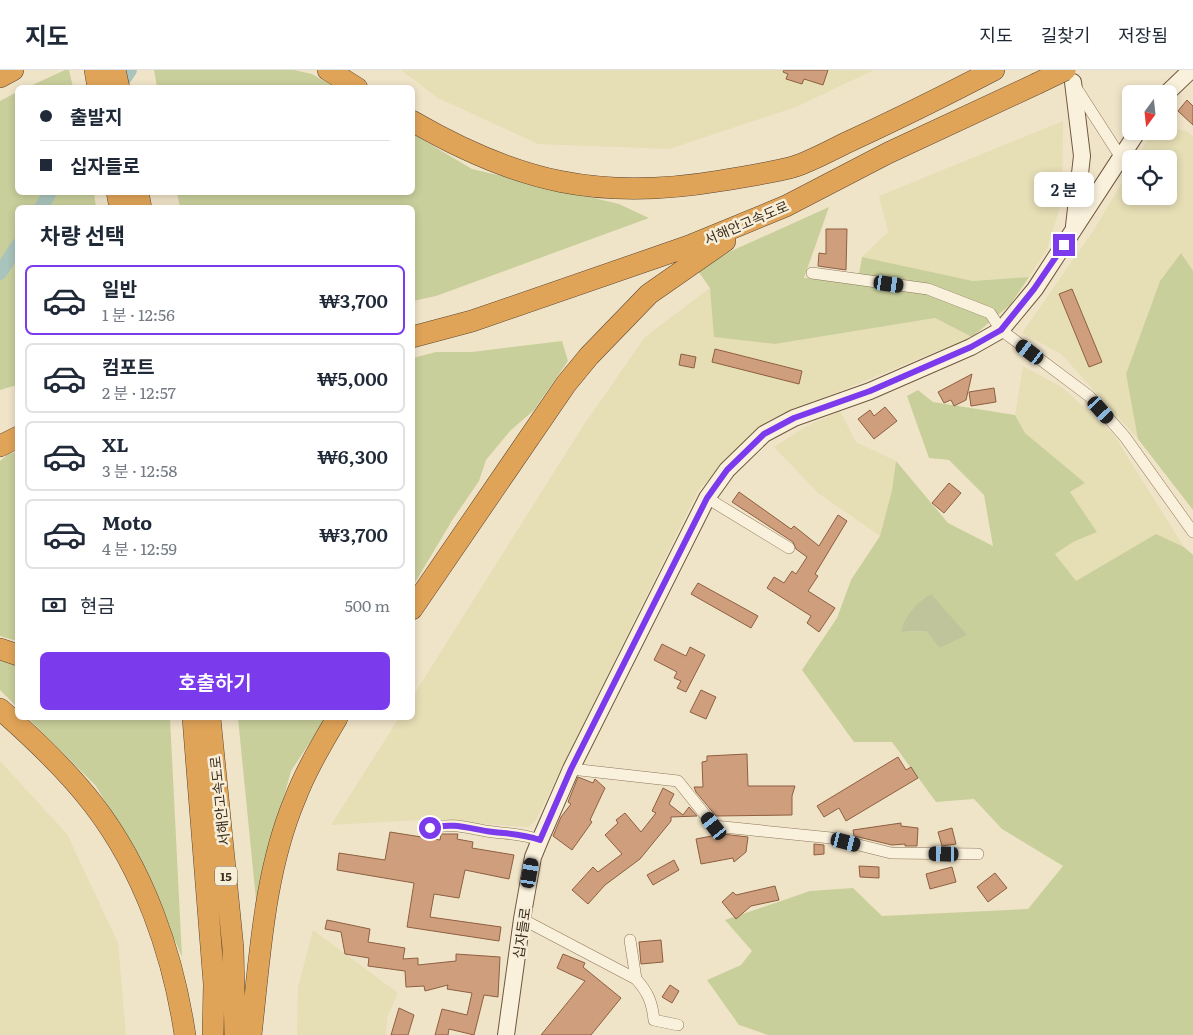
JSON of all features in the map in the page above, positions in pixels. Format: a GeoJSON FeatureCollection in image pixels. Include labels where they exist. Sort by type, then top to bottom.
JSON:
{"type":"FeatureCollection","features":[{"type":"Feature","properties":{"kind":"highway"},"geometry":{"type":"LineString","coordinates":[[0,77],[13,70]]}},
{"type":"Feature","properties":{"kind":"highway"},"geometry":{"type":"LineString","coordinates":[[95,70],[98,85]]}},
{"type":"Feature","properties":{"kind":"highway"},"geometry":{"type":"LineString","coordinates":[[115,70],[118,85]]}},
{"type":"Feature","properties":{"kind":"highway"},"geometry":{"type":"LineString","coordinates":[[328,70],[352,85]]}},
{"type":"Feature","properties":{"kind":"highway"},"geometry":{"type":"LineString","coordinates":[[415,123],[466,151],[525,174],[589,187],[628,190],[666,189],[795,166],[899,119],[994,70]]}},
{"type":"Feature","properties":{"kind":"highway","name":"서해안고속도로"},"geometry":{"type":"LineString","coordinates":[[415,336],[472,321],[689,246],[786,206],[888,153],[1036,84],[1067,73]]}},
{"type":"Feature","properties":{"kind":"highway"},"geometry":{"type":"LineString","coordinates":[[415,605],[566,384],[595,349],[649,294],[730,237],[786,206]]}},
{"type":"Feature","properties":{"kind":"highway"},"geometry":{"type":"LineString","coordinates":[[0,446],[15,439]]}},
{"type":"Feature","properties":{"kind":"highway"},"geometry":{"type":"LineString","coordinates":[[0,649],[15,654]]}},
{"type":"Feature","properties":{"kind":"highway"},"geometry":{"type":"LineString","coordinates":[[0,709],[46,752],[88,797],[124,853],[153,912],[171,961],[185,1035]]}},
{"type":"Feature","properties":{"kind":"highway","name":"서해안고속도로"},"geometry":{"type":"LineString","coordinates":[[193,720],[214,984],[214,1035]]}},
{"type":"Feature","properties":{"kind":"highway","name":"서해안고속도로"},"geometry":{"type":"LineString","coordinates":[[210,720],[233,948],[235,1035]]}},
{"type":"Feature","properties":{"kind":"highway"},"geometry":{"type":"LineString","coordinates":[[251,1035],[261,945],[274,867],[294,799],[337,720]]}},
{"type":"Feature","properties":{"kind":"main road"},"geometry":{"type":"LineString","coordinates":[[1175,85],[1191,70]]}},
{"type":"Feature","properties":{"kind":"main road"},"geometry":{"type":"LineString","coordinates":[[1067,73],[1082,156],[1074,230]]}},
{"type":"Feature","properties":{"kind":"main road","name":"십자들로"},"geometry":{"type":"LineString","coordinates":[[506,1035],[522,919],[533,857],[571,769],[707,498],[727,470],[764,434],[794,418],[870,391],[971,347],[1001,330],[1034,289],[1132,140]]}},
{"type":"Feature","properties":{"kind":"street"},"geometry":{"type":"LineString","coordinates":[[1067,73],[1120,156]]}},
{"type":"Feature","properties":{"kind":"street"},"geometry":{"type":"LineString","coordinates":[[812,273],[928,289],[990,313],[1001,330],[1089,396],[1125,436],[1193,532]]}},
{"type":"Feature","properties":{"kind":"street"},"geometry":{"type":"LineString","coordinates":[[707,498],[789,548]]}},
{"type":"Feature","properties":{"kind":"street"},"geometry":{"type":"LineString","coordinates":[[571,769],[678,780],[714,826],[831,838],[891,853],[978,854]]}},
{"type":"Feature","properties":{"kind":"street"},"geometry":{"type":"LineString","coordinates":[[430,828],[447,824],[466,826],[492,832],[518,833],[540,840]]}},
{"type":"Feature","properties":{"kind":"street"},"geometry":{"type":"LineString","coordinates":[[522,919],[636,979],[646,990],[652,1003],[654,1020],[678,1025]]}},
{"type":"Feature","properties":{"kind":"street"},"geometry":{"type":"LineString","coordinates":[[630,940],[636,979]]}},
{"type":"Feature","properties":{"kind":"shaded area"},"geometry":{"type":"Polygon","coordinates":[[[401,70],[874,70],[796,107],[669,149],[538,144],[438,98],[401,70]]]}},
{"type":"Feature","properties":{"kind":"shaded area"},"geometry":{"type":"Polygon","coordinates":[[[1063,121],[1062,201],[1047,249],[1029,277],[973,281],[862,257],[888,232],[879,196],[1063,121]]]}},
{"type":"Feature","properties":{"kind":"shaded area"},"geometry":{"type":"Polygon","coordinates":[[[1178,129],[1186,131],[1193,136],[1193,271],[1181,253],[1160,281],[1126,374],[1138,439],[1061,354],[1022,333],[1095,228],[1122,182],[1122,205],[1177,205],[1177,150],[1141,150],[1148,140],[1178,140],[1178,129]]]}},
{"type":"Feature","properties":{"kind":"shaded area"},"geometry":{"type":"Polygon","coordinates":[[[710,288],[715,337],[775,344],[935,318],[972,337],[769,420],[699,489],[536,820],[528,827],[418,820],[331,825],[398,720],[415,720],[415,693],[583,426],[645,337],[710,288]]]}},
{"type":"Feature","properties":{"kind":"shaded area"},"geometry":{"type":"Polygon","coordinates":[[[1023,366],[1063,388],[1114,435],[1184,547],[1156,534],[1076,581],[1055,554],[1073,542],[1097,532],[1070,492],[1084,483],[1025,433],[1015,415],[1023,366]]]}},
{"type":"Feature","properties":{"kind":"shaded area"},"geometry":{"type":"Polygon","coordinates":[[[840,411],[856,442],[896,461],[892,490],[880,536],[818,493],[774,447],[805,427],[840,411]]]}},
{"type":"Feature","properties":{"kind":"shaded area"},"geometry":{"type":"Polygon","coordinates":[[[0,761],[67,834],[118,943],[126,1035],[0,1035],[0,761]]]}},
{"type":"Feature","properties":{"kind":"shaded area"},"geometry":{"type":"Polygon","coordinates":[[[313,930],[398,993],[387,1018],[386,1035],[297,1035],[298,987],[313,930]]]}},
{"type":"Feature","properties":{"kind":"green space"},"geometry":{"type":"Polygon","coordinates":[[[65,70],[69,70],[73,85],[32,85],[65,70]]]}},
{"type":"Feature","properties":{"kind":"green space"},"geometry":{"type":"Polygon","coordinates":[[[154,70],[294,70],[312,74],[331,85],[157,85],[154,70]]]}},
{"type":"Feature","properties":{"kind":"green space"},"geometry":{"type":"Polygon","coordinates":[[[15,93],[15,195],[94,195],[96,205],[15,205],[15,386],[0,390],[0,101],[15,93]]]}},
{"type":"Feature","properties":{"kind":"green space"},"geometry":{"type":"Polygon","coordinates":[[[415,135],[472,169],[619,204],[649,218],[436,296],[415,301],[415,205],[180,205],[177,195],[415,195],[415,135]]]}},
{"type":"Feature","properties":{"kind":"green space"},"geometry":{"type":"Polygon","coordinates":[[[829,207],[804,278],[859,274],[862,257],[973,281],[1029,277],[1010,305],[972,337],[935,318],[775,344],[714,337],[710,288],[698,271],[729,252],[829,207]]]}},
{"type":"Feature","properties":{"kind":"green space"},"geometry":{"type":"Polygon","coordinates":[[[1181,253],[1193,271],[1193,510],[1138,439],[1126,374],[1160,281],[1181,253]]]}},
{"type":"Feature","properties":{"kind":"green space"},"geometry":{"type":"Polygon","coordinates":[[[562,341],[568,361],[534,410],[510,431],[486,460],[479,481],[453,519],[415,583],[415,357],[436,352],[472,352],[562,341]]]}},
{"type":"Feature","properties":{"kind":"green space"},"geometry":{"type":"Polygon","coordinates":[[[918,390],[933,402],[1015,415],[1025,433],[1085,483],[1070,492],[1097,532],[1073,542],[1055,554],[1076,581],[1156,534],[1184,547],[1193,555],[1193,1035],[768,1035],[739,1025],[707,980],[741,965],[752,951],[725,920],[810,891],[853,888],[882,916],[1028,909],[1063,866],[1002,829],[974,799],[936,802],[892,742],[854,742],[802,670],[837,618],[851,580],[880,536],[892,490],[896,461],[948,523],[993,546],[984,495],[949,460],[929,458],[907,396],[918,390]],[[931,594],[901,632],[926,631],[939,648],[931,594]]]}},
{"type":"Feature","properties":{"kind":"green space"},"geometry":{"type":"Polygon","coordinates":[[[15,453],[15,640],[0,636],[0,461],[8,454],[15,453]]]}},
{"type":"Feature","properties":{"kind":"green space"},"geometry":{"type":"Polygon","coordinates":[[[931,594],[967,635],[939,648],[926,631],[901,632],[912,610],[931,594]]]}},
{"type":"Feature","properties":{"kind":"green space"},"geometry":{"type":"Polygon","coordinates":[[[0,657],[15,661],[15,705],[0,690],[0,657]]]}},
{"type":"Feature","properties":{"kind":"green space"},"geometry":{"type":"Polygon","coordinates":[[[30,720],[170,720],[182,957],[144,868],[96,786],[30,720]]]}},
{"type":"Feature","properties":{"kind":"green space"},"geometry":{"type":"Polygon","coordinates":[[[238,720],[325,720],[291,771],[256,900],[238,720]]]}},
{"type":"Feature","properties":{"kind":"building"},"geometry":{"type":"Polygon","coordinates":[[[784,70],[828,70],[823,85],[804,79],[802,84],[786,79],[788,74],[783,72],[784,70]]]}},
{"type":"Feature","properties":{"kind":"building"},"geometry":{"type":"Polygon","coordinates":[[[1187,100],[1193,106],[1193,125],[1178,111],[1187,100]]]}},
{"type":"Feature","properties":{"kind":"building"},"geometry":{"type":"Polygon","coordinates":[[[826,229],[847,229],[846,270],[818,266],[819,253],[826,254],[826,229]]]}},
{"type":"Feature","properties":{"kind":"building"},"geometry":{"type":"Polygon","coordinates":[[[1072,289],[1102,362],[1089,367],[1059,294],[1072,289]]]}},
{"type":"Feature","properties":{"kind":"building"},"geometry":{"type":"Polygon","coordinates":[[[715,349],[802,371],[799,384],[712,362],[715,349]]]}},
{"type":"Feature","properties":{"kind":"building"},"geometry":{"type":"Polygon","coordinates":[[[681,354],[696,357],[694,368],[679,365],[681,354]]]}},
{"type":"Feature","properties":{"kind":"building"},"geometry":{"type":"Polygon","coordinates":[[[972,374],[966,400],[954,406],[951,400],[944,403],[938,392],[972,374]]]}},
{"type":"Feature","properties":{"kind":"building"},"geometry":{"type":"Polygon","coordinates":[[[994,388],[996,402],[971,406],[969,392],[994,388]]]}},
{"type":"Feature","properties":{"kind":"building"},"geometry":{"type":"Polygon","coordinates":[[[885,407],[897,421],[874,439],[858,419],[870,410],[874,416],[885,407]]]}},
{"type":"Feature","properties":{"kind":"building"},"geometry":{"type":"Polygon","coordinates":[[[949,483],[961,493],[944,513],[932,503],[949,483]]]}},
{"type":"Feature","properties":{"kind":"building"},"geometry":{"type":"Polygon","coordinates":[[[739,492],[791,529],[794,526],[819,546],[838,515],[847,521],[815,574],[818,576],[808,591],[835,608],[819,632],[807,623],[811,616],[767,588],[774,577],[784,583],[792,571],[796,574],[807,557],[796,549],[793,542],[732,502],[739,492]]]}},
{"type":"Feature","properties":{"kind":"building"},"geometry":{"type":"Polygon","coordinates":[[[698,583],[758,616],[751,628],[691,594],[698,583]]]}},
{"type":"Feature","properties":{"kind":"building"},"geometry":{"type":"Polygon","coordinates":[[[662,644],[686,656],[690,647],[705,655],[686,692],[677,688],[681,681],[674,678],[677,672],[654,660],[662,644]]]}},
{"type":"Feature","properties":{"kind":"building"},"geometry":{"type":"Polygon","coordinates":[[[701,690],[716,697],[706,719],[690,712],[701,690]]]}},
{"type":"Feature","properties":{"kind":"building"},"geometry":{"type":"Polygon","coordinates":[[[747,754],[748,786],[795,786],[792,796],[792,815],[716,816],[696,792],[694,787],[703,787],[702,762],[707,761],[707,756],[747,754]]]}},
{"type":"Feature","properties":{"kind":"building"},"geometry":{"type":"Polygon","coordinates":[[[898,757],[906,770],[911,767],[918,778],[846,821],[839,808],[824,817],[817,806],[898,757]]]}},
{"type":"Feature","properties":{"kind":"building"},"geometry":{"type":"Polygon","coordinates":[[[578,777],[593,783],[595,779],[605,788],[590,820],[592,822],[572,850],[553,836],[561,817],[571,804],[568,802],[578,777]]]}},
{"type":"Feature","properties":{"kind":"building"},"geometry":{"type":"Polygon","coordinates":[[[663,788],[674,794],[669,804],[683,815],[689,807],[697,816],[671,817],[671,821],[640,859],[605,885],[588,904],[572,890],[593,867],[598,872],[622,854],[605,835],[618,823],[616,820],[625,813],[641,832],[656,813],[652,811],[663,788]]]}},
{"type":"Feature","properties":{"kind":"building"},"geometry":{"type":"Polygon","coordinates":[[[901,823],[901,826],[918,828],[917,846],[905,846],[905,844],[892,845],[854,836],[853,830],[901,823]]]}},
{"type":"Feature","properties":{"kind":"building"},"geometry":{"type":"Polygon","coordinates":[[[952,828],[956,844],[942,846],[938,832],[952,828]]]}},
{"type":"Feature","properties":{"kind":"building"},"geometry":{"type":"Polygon","coordinates":[[[390,832],[440,840],[441,834],[458,834],[457,839],[473,842],[472,848],[514,855],[509,879],[465,870],[459,898],[434,894],[430,917],[501,927],[499,941],[407,927],[414,883],[337,870],[339,853],[385,860],[390,832]]]}},
{"type":"Feature","properties":{"kind":"building"},"geometry":{"type":"Polygon","coordinates":[[[722,834],[748,837],[746,852],[734,862],[733,858],[701,864],[696,839],[722,834]]]}},
{"type":"Feature","properties":{"kind":"building"},"geometry":{"type":"Polygon","coordinates":[[[814,844],[824,845],[824,854],[814,855],[814,844]]]}},
{"type":"Feature","properties":{"kind":"building"},"geometry":{"type":"Polygon","coordinates":[[[674,860],[679,870],[653,885],[647,875],[674,860]]]}},
{"type":"Feature","properties":{"kind":"building"},"geometry":{"type":"Polygon","coordinates":[[[859,866],[879,867],[879,878],[860,877],[859,866]]]}},
{"type":"Feature","properties":{"kind":"building"},"geometry":{"type":"Polygon","coordinates":[[[952,867],[956,882],[930,889],[926,874],[952,867]]]}},
{"type":"Feature","properties":{"kind":"building"},"geometry":{"type":"Polygon","coordinates":[[[995,873],[1007,888],[988,902],[977,887],[995,873]]]}},
{"type":"Feature","properties":{"kind":"building"},"geometry":{"type":"Polygon","coordinates":[[[775,886],[779,900],[751,906],[736,919],[722,902],[733,892],[736,895],[775,886]]]}},
{"type":"Feature","properties":{"kind":"building"},"geometry":{"type":"Polygon","coordinates":[[[327,920],[370,929],[368,942],[405,948],[403,959],[418,958],[418,965],[456,961],[456,954],[500,957],[498,997],[484,995],[474,1035],[449,1029],[448,1035],[435,1035],[442,1009],[467,1015],[472,993],[447,989],[448,985],[425,991],[424,986],[406,987],[405,971],[368,966],[369,958],[345,954],[341,932],[325,929],[327,920]]]}},
{"type":"Feature","properties":{"kind":"building"},"geometry":{"type":"Polygon","coordinates":[[[661,940],[663,962],[641,964],[639,942],[661,940]]]}},
{"type":"Feature","properties":{"kind":"building"},"geometry":{"type":"Polygon","coordinates":[[[563,954],[585,963],[583,967],[621,998],[591,1035],[541,1035],[585,981],[557,968],[563,954]]]}},
{"type":"Feature","properties":{"kind":"building"},"geometry":{"type":"Polygon","coordinates":[[[670,985],[679,991],[672,1003],[662,997],[670,985]]]}},
{"type":"Feature","properties":{"kind":"building"},"geometry":{"type":"Polygon","coordinates":[[[399,1008],[414,1015],[408,1035],[391,1035],[399,1008]]]}},
{"type":"Feature","properties":{"kind":"waterway"},"geometry":{"type":"LineString","coordinates":[[120,85],[130,70]]}},
{"type":"Feature","properties":{"kind":"waterway"},"geometry":{"type":"LineString","coordinates":[[43,205],[48,195]]}},
{"type":"Feature","properties":{"kind":"waterway"},"geometry":{"type":"LineString","coordinates":[[0,273],[15,250]]}},
{"type":"Feature","properties":{"kind":"route"},"geometry":{"type":"LineString","coordinates":[[430,828],[447,824],[466,826],[492,832],[518,833],[540,840],[571,769],[594,727],[707,498],[727,470],[764,434],[794,418],[852,398],[908,375],[971,347],[1001,330],[1034,289],[1064,245]]}}]}
